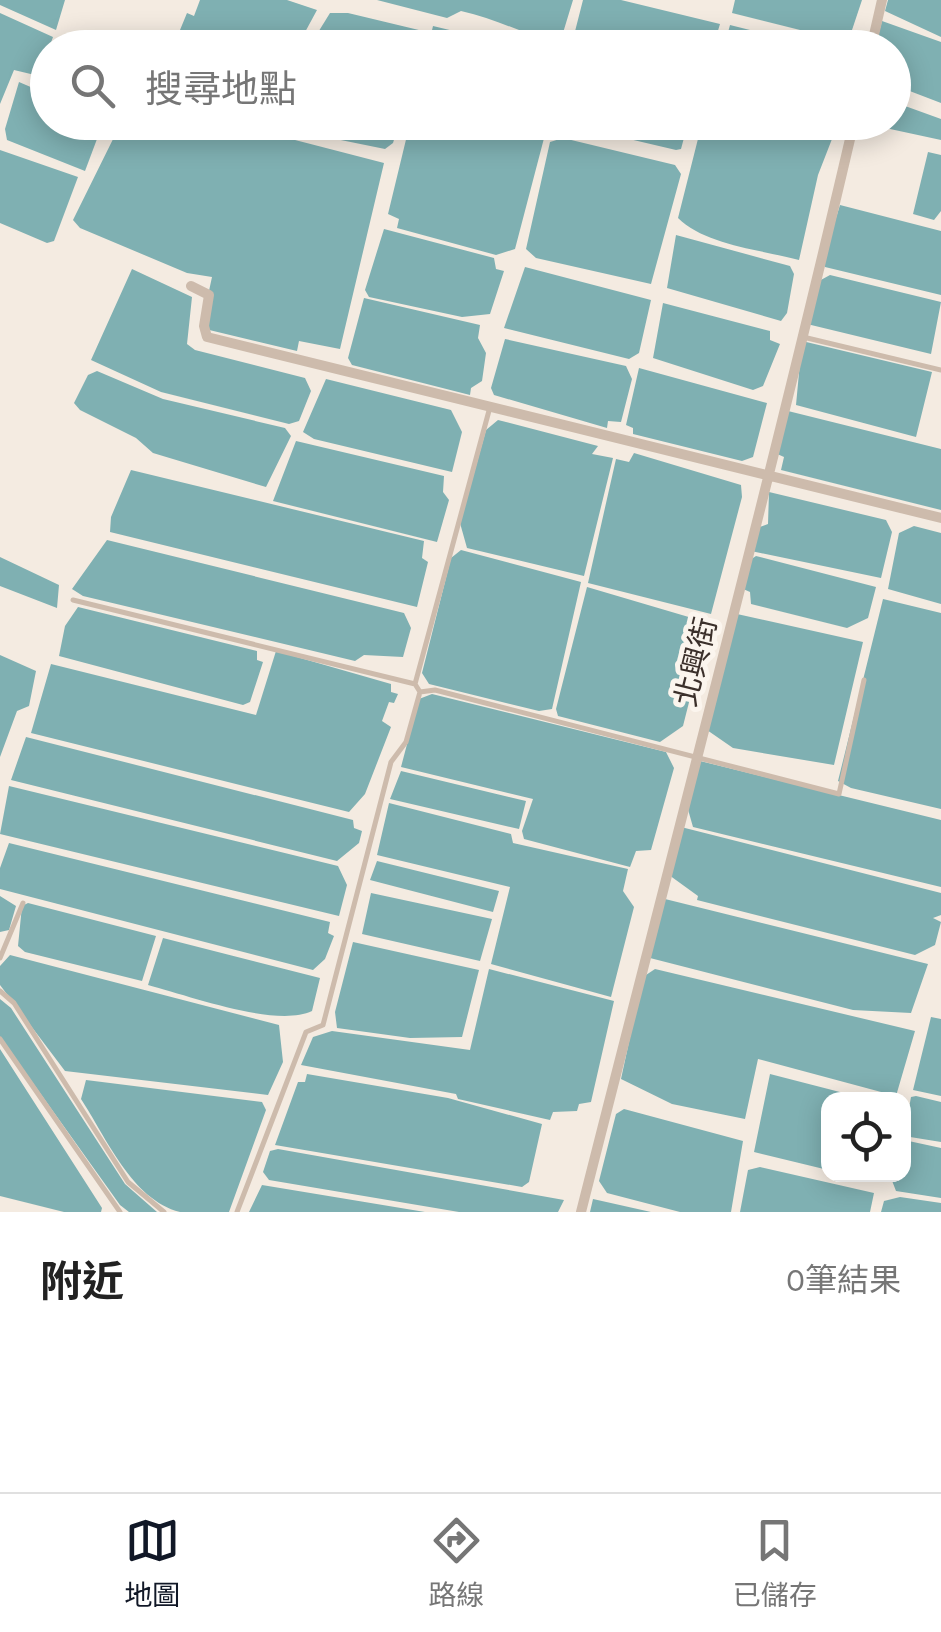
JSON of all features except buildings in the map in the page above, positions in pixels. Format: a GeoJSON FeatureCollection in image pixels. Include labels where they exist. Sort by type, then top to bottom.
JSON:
{"type":"FeatureCollection","features":[{"type":"Feature","properties":{"kind":"street"},"geometry":{"type":"LineString","coordinates":[[875,30],[882,0]]}},
{"type":"Feature","properties":{"kind":"street","name":"北興街"},"geometry":{"type":"LineString","coordinates":[[581,1212],[650,928],[770,475],[850,140]]}},
{"type":"Feature","properties":{"kind":"street"},"geometry":{"type":"LineString","coordinates":[[191,286],[209,294],[204,326],[207,337],[941,518]]}},
{"type":"Feature","properties":{"kind":"lane"},"geometry":{"type":"LineString","coordinates":[[803,336],[941,370]]}},
{"type":"Feature","properties":{"kind":"lane"},"geometry":{"type":"LineString","coordinates":[[415,684],[490,406]]}},
{"type":"Feature","properties":{"kind":"lane"},"geometry":{"type":"LineString","coordinates":[[72,600],[415,684],[420,692],[406,742],[391,762],[323,1025],[306,1032],[237,1212]]}},
{"type":"Feature","properties":{"kind":"lane"},"geometry":{"type":"LineString","coordinates":[[420,692],[436,690],[839,794],[864,680]]}},
{"type":"Feature","properties":{"kind":"lane"},"geometry":{"type":"LineString","coordinates":[[0,958],[23,904]]}},
{"type":"Feature","properties":{"kind":"lane"},"geometry":{"type":"LineString","coordinates":[[0,991],[14,1003],[128,1182],[164,1212]]}},
{"type":"Feature","properties":{"kind":"lane"},"geometry":{"type":"LineString","coordinates":[[0,1038],[120,1212]]}},
{"type":"Feature","properties":{"kind":"water"},"geometry":{"type":"Polygon","coordinates":[[[0,0],[65,0],[56,30],[0,5],[0,0]]]}},
{"type":"Feature","properties":{"kind":"water"},"geometry":{"type":"Polygon","coordinates":[[[200,0],[287,0],[317,10],[306,30],[180,30],[187,13],[194,16],[200,0]]]}},
{"type":"Feature","properties":{"kind":"water"},"geometry":{"type":"Polygon","coordinates":[[[377,0],[573,0],[564,30],[518,30],[461,11],[447,18],[377,0]]]}},
{"type":"Feature","properties":{"kind":"water"},"geometry":{"type":"Polygon","coordinates":[[[583,0],[621,0],[720,24],[718,30],[575,30],[583,0]]]}},
{"type":"Feature","properties":{"kind":"water"},"geometry":{"type":"Polygon","coordinates":[[[735,0],[862,0],[852,30],[800,30],[732,13],[735,0]]]}},
{"type":"Feature","properties":{"kind":"water"},"geometry":{"type":"Polygon","coordinates":[[[888,0],[941,0],[941,37],[885,11],[888,0]]]}},
{"type":"Feature","properties":{"kind":"water"},"geometry":{"type":"Polygon","coordinates":[[[0,13],[38,30],[30,30],[30,74],[14,70],[0,104],[0,13]]]}},
{"type":"Feature","properties":{"kind":"water"},"geometry":{"type":"Polygon","coordinates":[[[330,13],[348,13],[419,30],[320,30],[330,13]]]}},
{"type":"Feature","properties":{"kind":"water"},"geometry":{"type":"Polygon","coordinates":[[[882,21],[907,30],[880,30],[882,21]]]}},
{"type":"Feature","properties":{"kind":"water"},"geometry":{"type":"Polygon","coordinates":[[[911,31],[941,42],[941,103],[911,92],[911,31]]]}},
{"type":"Feature","properties":{"kind":"water"},"geometry":{"type":"Polygon","coordinates":[[[19,82],[30,87],[30,140],[97,140],[85,171],[7,140],[5,129],[19,82]]]}},
{"type":"Feature","properties":{"kind":"water"},"geometry":{"type":"Polygon","coordinates":[[[911,108],[941,119],[941,140],[911,134],[911,108]]]}},
{"type":"Feature","properties":{"kind":"water"},"geometry":{"type":"Polygon","coordinates":[[[113,140],[295,140],[384,163],[340,349],[299,341],[297,351],[201,328],[212,277],[187,273],[80,228],[73,220],[113,140]]]}},
{"type":"Feature","properties":{"kind":"water"},"geometry":{"type":"Polygon","coordinates":[[[341,140],[394,140],[385,149],[341,140]]]}},
{"type":"Feature","properties":{"kind":"water"},"geometry":{"type":"Polygon","coordinates":[[[406,140],[544,140],[515,249],[496,255],[397,228],[399,219],[388,214],[406,140]]]}},
{"type":"Feature","properties":{"kind":"water"},"geometry":{"type":"Polygon","coordinates":[[[571,140],[675,165],[681,174],[651,284],[536,258],[526,249],[550,142],[571,140]]]}},
{"type":"Feature","properties":{"kind":"water"},"geometry":{"type":"Polygon","coordinates":[[[633,140],[683,140],[681,149],[633,140]]]}},
{"type":"Feature","properties":{"kind":"water"},"geometry":{"type":"Polygon","coordinates":[[[698,140],[832,140],[818,175],[799,260],[718,241],[678,218],[698,140]]]}},
{"type":"Feature","properties":{"kind":"water"},"geometry":{"type":"Polygon","coordinates":[[[0,150],[78,177],[54,241],[47,243],[0,223],[0,150]]]}},
{"type":"Feature","properties":{"kind":"water"},"geometry":{"type":"Polygon","coordinates":[[[928,152],[941,155],[941,211],[934,220],[913,214],[928,152]]]}},
{"type":"Feature","properties":{"kind":"water"},"geometry":{"type":"Polygon","coordinates":[[[840,205],[941,231],[941,295],[825,267],[824,257],[840,205]]]}},
{"type":"Feature","properties":{"kind":"water"},"geometry":{"type":"Polygon","coordinates":[[[384,229],[494,258],[496,269],[504,271],[490,314],[462,317],[369,297],[365,290],[384,229]]]}},
{"type":"Feature","properties":{"kind":"water"},"geometry":{"type":"Polygon","coordinates":[[[676,235],[790,266],[794,274],[787,313],[781,321],[667,288],[676,235]]]}},
{"type":"Feature","properties":{"kind":"water"},"geometry":{"type":"Polygon","coordinates":[[[525,267],[651,300],[639,353],[629,359],[504,328],[525,267]]]}},
{"type":"Feature","properties":{"kind":"water"},"geometry":{"type":"Polygon","coordinates":[[[132,269],[192,297],[187,344],[195,350],[305,378],[311,391],[299,421],[289,424],[161,392],[91,360],[132,269]]]}},
{"type":"Feature","properties":{"kind":"water"},"geometry":{"type":"Polygon","coordinates":[[[830,275],[941,302],[931,354],[807,324],[819,281],[830,275]]]}},
{"type":"Feature","properties":{"kind":"water"},"geometry":{"type":"Polygon","coordinates":[[[364,298],[480,325],[478,338],[486,353],[482,381],[471,388],[470,395],[352,365],[348,358],[364,298]]]}},
{"type":"Feature","properties":{"kind":"water"},"geometry":{"type":"Polygon","coordinates":[[[663,303],[770,331],[770,340],[780,344],[763,386],[753,390],[653,358],[663,303]]]}},
{"type":"Feature","properties":{"kind":"water"},"geometry":{"type":"Polygon","coordinates":[[[505,339],[626,366],[632,379],[621,422],[608,421],[607,428],[494,395],[491,388],[505,339]]]}},
{"type":"Feature","properties":{"kind":"water"},"geometry":{"type":"Polygon","coordinates":[[[802,341],[932,372],[916,437],[796,405],[802,341]]]}},
{"type":"Feature","properties":{"kind":"water"},"geometry":{"type":"Polygon","coordinates":[[[639,368],[767,403],[753,457],[742,461],[633,434],[633,428],[626,425],[639,368]]]}},
{"type":"Feature","properties":{"kind":"water"},"geometry":{"type":"Polygon","coordinates":[[[97,371],[163,399],[285,428],[291,436],[266,487],[153,453],[136,438],[80,410],[74,403],[88,375],[97,371]]]}},
{"type":"Feature","properties":{"kind":"water"},"geometry":{"type":"Polygon","coordinates":[[[326,379],[451,410],[462,432],[452,472],[314,439],[303,432],[326,379]]]}},
{"type":"Feature","properties":{"kind":"water"},"geometry":{"type":"Polygon","coordinates":[[[788,411],[941,449],[941,510],[781,470],[784,457],[775,453],[788,411]]]}},
{"type":"Feature","properties":{"kind":"water"},"geometry":{"type":"Polygon","coordinates":[[[498,420],[598,446],[592,454],[613,458],[584,576],[467,548],[460,523],[486,430],[498,420]]]}},
{"type":"Feature","properties":{"kind":"water"},"geometry":{"type":"Polygon","coordinates":[[[296,441],[444,476],[443,492],[449,500],[437,542],[273,501],[296,441]]]}},
{"type":"Feature","properties":{"kind":"water"},"geometry":{"type":"Polygon","coordinates":[[[634,453],[741,485],[742,497],[711,614],[588,583],[616,459],[629,462],[634,453]]]}},
{"type":"Feature","properties":{"kind":"water"},"geometry":{"type":"Polygon","coordinates":[[[131,470],[424,541],[422,558],[428,562],[417,607],[110,532],[111,517],[131,470]]]}},
{"type":"Feature","properties":{"kind":"water"},"geometry":{"type":"Polygon","coordinates":[[[769,492],[886,520],[892,532],[881,578],[751,551],[757,528],[768,524],[769,492]]]}},
{"type":"Feature","properties":{"kind":"water"},"geometry":{"type":"Polygon","coordinates":[[[914,526],[941,533],[941,604],[888,589],[899,533],[914,526]]]}},
{"type":"Feature","properties":{"kind":"water"},"geometry":{"type":"Polygon","coordinates":[[[107,540],[404,613],[411,628],[403,657],[364,655],[355,661],[83,596],[72,589],[107,540]]]}},
{"type":"Feature","properties":{"kind":"water"},"geometry":{"type":"Polygon","coordinates":[[[461,550],[581,582],[552,709],[539,711],[429,684],[422,673],[451,558],[461,550]]]}},
{"type":"Feature","properties":{"kind":"water"},"geometry":{"type":"Polygon","coordinates":[[[756,556],[876,587],[868,618],[847,628],[751,604],[750,592],[741,588],[750,560],[756,556]]]}},
{"type":"Feature","properties":{"kind":"water"},"geometry":{"type":"Polygon","coordinates":[[[0,557],[59,585],[57,608],[0,586],[0,557]]]}},
{"type":"Feature","properties":{"kind":"water"},"geometry":{"type":"Polygon","coordinates":[[[587,587],[709,623],[683,726],[660,742],[558,716],[556,709],[587,587]]]}},
{"type":"Feature","properties":{"kind":"water"},"geometry":{"type":"Polygon","coordinates":[[[883,599],[941,613],[941,809],[851,788],[838,781],[883,599]]]}},
{"type":"Feature","properties":{"kind":"water"},"geometry":{"type":"Polygon","coordinates":[[[78,607],[257,651],[257,660],[263,662],[250,702],[243,705],[59,656],[65,626],[78,607]]]}},
{"type":"Feature","properties":{"kind":"water"},"geometry":{"type":"Polygon","coordinates":[[[737,614],[863,642],[834,765],[733,748],[707,730],[737,614]]]}},
{"type":"Feature","properties":{"kind":"water"},"geometry":{"type":"Polygon","coordinates":[[[276,651],[391,684],[391,692],[398,694],[394,703],[389,702],[382,721],[391,727],[365,794],[349,812],[31,733],[51,664],[256,715],[276,651]]]}},
{"type":"Feature","properties":{"kind":"water"},"geometry":{"type":"Polygon","coordinates":[[[0,655],[36,671],[29,706],[17,711],[0,757],[0,655]]]}},
{"type":"Feature","properties":{"kind":"water"},"geometry":{"type":"Polygon","coordinates":[[[432,694],[666,752],[674,768],[651,850],[636,851],[630,867],[524,839],[522,831],[533,799],[401,767],[419,699],[432,694]]]}},
{"type":"Feature","properties":{"kind":"water"},"geometry":{"type":"Polygon","coordinates":[[[26,737],[353,820],[354,828],[362,831],[359,843],[337,861],[11,780],[26,737]]]}},
{"type":"Feature","properties":{"kind":"water"},"geometry":{"type":"Polygon","coordinates":[[[700,761],[941,820],[941,887],[693,827],[687,806],[700,761]]]}},
{"type":"Feature","properties":{"kind":"water"},"geometry":{"type":"Polygon","coordinates":[[[401,771],[526,801],[519,829],[390,799],[401,771]]]}},
{"type":"Feature","properties":{"kind":"water"},"geometry":{"type":"Polygon","coordinates":[[[9,786],[338,866],[347,885],[339,916],[0,834],[9,786]]]}},
{"type":"Feature","properties":{"kind":"water"},"geometry":{"type":"Polygon","coordinates":[[[389,803],[511,834],[513,843],[628,869],[623,891],[634,907],[611,997],[491,964],[510,887],[377,855],[389,803]]]}},
{"type":"Feature","properties":{"kind":"water"},"geometry":{"type":"Polygon","coordinates":[[[681,827],[941,893],[941,915],[933,918],[941,922],[935,945],[915,955],[697,900],[698,896],[669,875],[681,827]]]}},
{"type":"Feature","properties":{"kind":"water"},"geometry":{"type":"Polygon","coordinates":[[[9,843],[330,922],[328,933],[334,936],[325,959],[313,970],[0,889],[0,868],[9,843]]]}},
{"type":"Feature","properties":{"kind":"water"},"geometry":{"type":"Polygon","coordinates":[[[377,861],[499,891],[493,912],[370,880],[377,861]]]}},
{"type":"Feature","properties":{"kind":"water"},"geometry":{"type":"Polygon","coordinates":[[[371,893],[492,919],[480,961],[362,934],[371,893]]]}},
{"type":"Feature","properties":{"kind":"water"},"geometry":{"type":"Polygon","coordinates":[[[0,896],[16,906],[9,930],[0,932],[0,896]]]}},
{"type":"Feature","properties":{"kind":"water"},"geometry":{"type":"Polygon","coordinates":[[[665,899],[928,964],[911,1013],[853,1010],[650,958],[665,899]]]}},
{"type":"Feature","properties":{"kind":"water"},"geometry":{"type":"Polygon","coordinates":[[[28,903],[156,936],[142,981],[25,952],[18,946],[22,906],[28,903]]]}},
{"type":"Feature","properties":{"kind":"water"},"geometry":{"type":"Polygon","coordinates":[[[163,938],[320,978],[312,1011],[277,1016],[255,1013],[148,985],[163,938]]]}},
{"type":"Feature","properties":{"kind":"water"},"geometry":{"type":"Polygon","coordinates":[[[353,942],[479,970],[462,1037],[410,1038],[337,1028],[335,1012],[353,942]]]}},
{"type":"Feature","properties":{"kind":"water"},"geometry":{"type":"Polygon","coordinates":[[[10,955],[279,1025],[283,1062],[268,1095],[65,1071],[0,985],[0,966],[10,955]]]}},
{"type":"Feature","properties":{"kind":"water"},"geometry":{"type":"Polygon","coordinates":[[[489,969],[614,1001],[591,1102],[579,1104],[577,1111],[553,1112],[550,1120],[458,1099],[456,1094],[301,1065],[313,1037],[332,1031],[470,1050],[489,969]]]}},
{"type":"Feature","properties":{"kind":"water"},"geometry":{"type":"Polygon","coordinates":[[[655,969],[915,1031],[897,1092],[881,1092],[758,1059],[745,1119],[672,1104],[621,1079],[643,977],[655,969]]]}},
{"type":"Feature","properties":{"kind":"water"},"geometry":{"type":"Polygon","coordinates":[[[0,999],[11,1008],[125,1184],[157,1212],[129,1212],[120,1205],[0,1037],[0,999]]]}},
{"type":"Feature","properties":{"kind":"water"},"geometry":{"type":"Polygon","coordinates":[[[931,1017],[941,1019],[941,1096],[913,1090],[931,1017]]]}},
{"type":"Feature","properties":{"kind":"water"},"geometry":{"type":"Polygon","coordinates":[[[0,1049],[101,1212],[64,1212],[0,1196],[0,1049]]]}},
{"type":"Feature","properties":{"kind":"water"},"geometry":{"type":"Polygon","coordinates":[[[307,1074],[448,1098],[542,1124],[529,1182],[522,1187],[275,1145],[298,1082],[305,1082],[307,1074]]]}},
{"type":"Feature","properties":{"kind":"water"},"geometry":{"type":"Polygon","coordinates":[[[770,1074],[840,1092],[821,1092],[821,1168],[754,1152],[770,1074]]]}},
{"type":"Feature","properties":{"kind":"water"},"geometry":{"type":"Polygon","coordinates":[[[86,1080],[262,1102],[266,1110],[229,1212],[180,1212],[148,1195],[122,1165],[81,1099],[86,1080]]]}},
{"type":"Feature","properties":{"kind":"water"},"geometry":{"type":"Polygon","coordinates":[[[911,1097],[941,1102],[941,1142],[911,1137],[911,1097]]]}},
{"type":"Feature","properties":{"kind":"water"},"geometry":{"type":"Polygon","coordinates":[[[624,1109],[743,1141],[731,1212],[680,1212],[607,1193],[599,1181],[616,1114],[624,1109]]]}},
{"type":"Feature","properties":{"kind":"water"},"geometry":{"type":"Polygon","coordinates":[[[911,1142],[941,1148],[941,1198],[896,1191],[893,1182],[911,1182],[911,1142]]]}},
{"type":"Feature","properties":{"kind":"water"},"geometry":{"type":"Polygon","coordinates":[[[278,1149],[564,1200],[558,1212],[459,1212],[269,1180],[263,1172],[270,1151],[278,1149]]]}},
{"type":"Feature","properties":{"kind":"water"},"geometry":{"type":"Polygon","coordinates":[[[760,1167],[874,1193],[870,1212],[740,1212],[748,1170],[760,1167]]]}},
{"type":"Feature","properties":{"kind":"water"},"geometry":{"type":"Polygon","coordinates":[[[262,1185],[425,1212],[249,1212],[262,1185]]]}},
{"type":"Feature","properties":{"kind":"water"},"geometry":{"type":"Polygon","coordinates":[[[900,1197],[941,1203],[941,1212],[881,1212],[884,1201],[900,1197]]]}},
{"type":"Feature","properties":{"kind":"water"},"geometry":{"type":"Polygon","coordinates":[[[593,1199],[651,1212],[590,1212],[593,1199]]]}}]}
